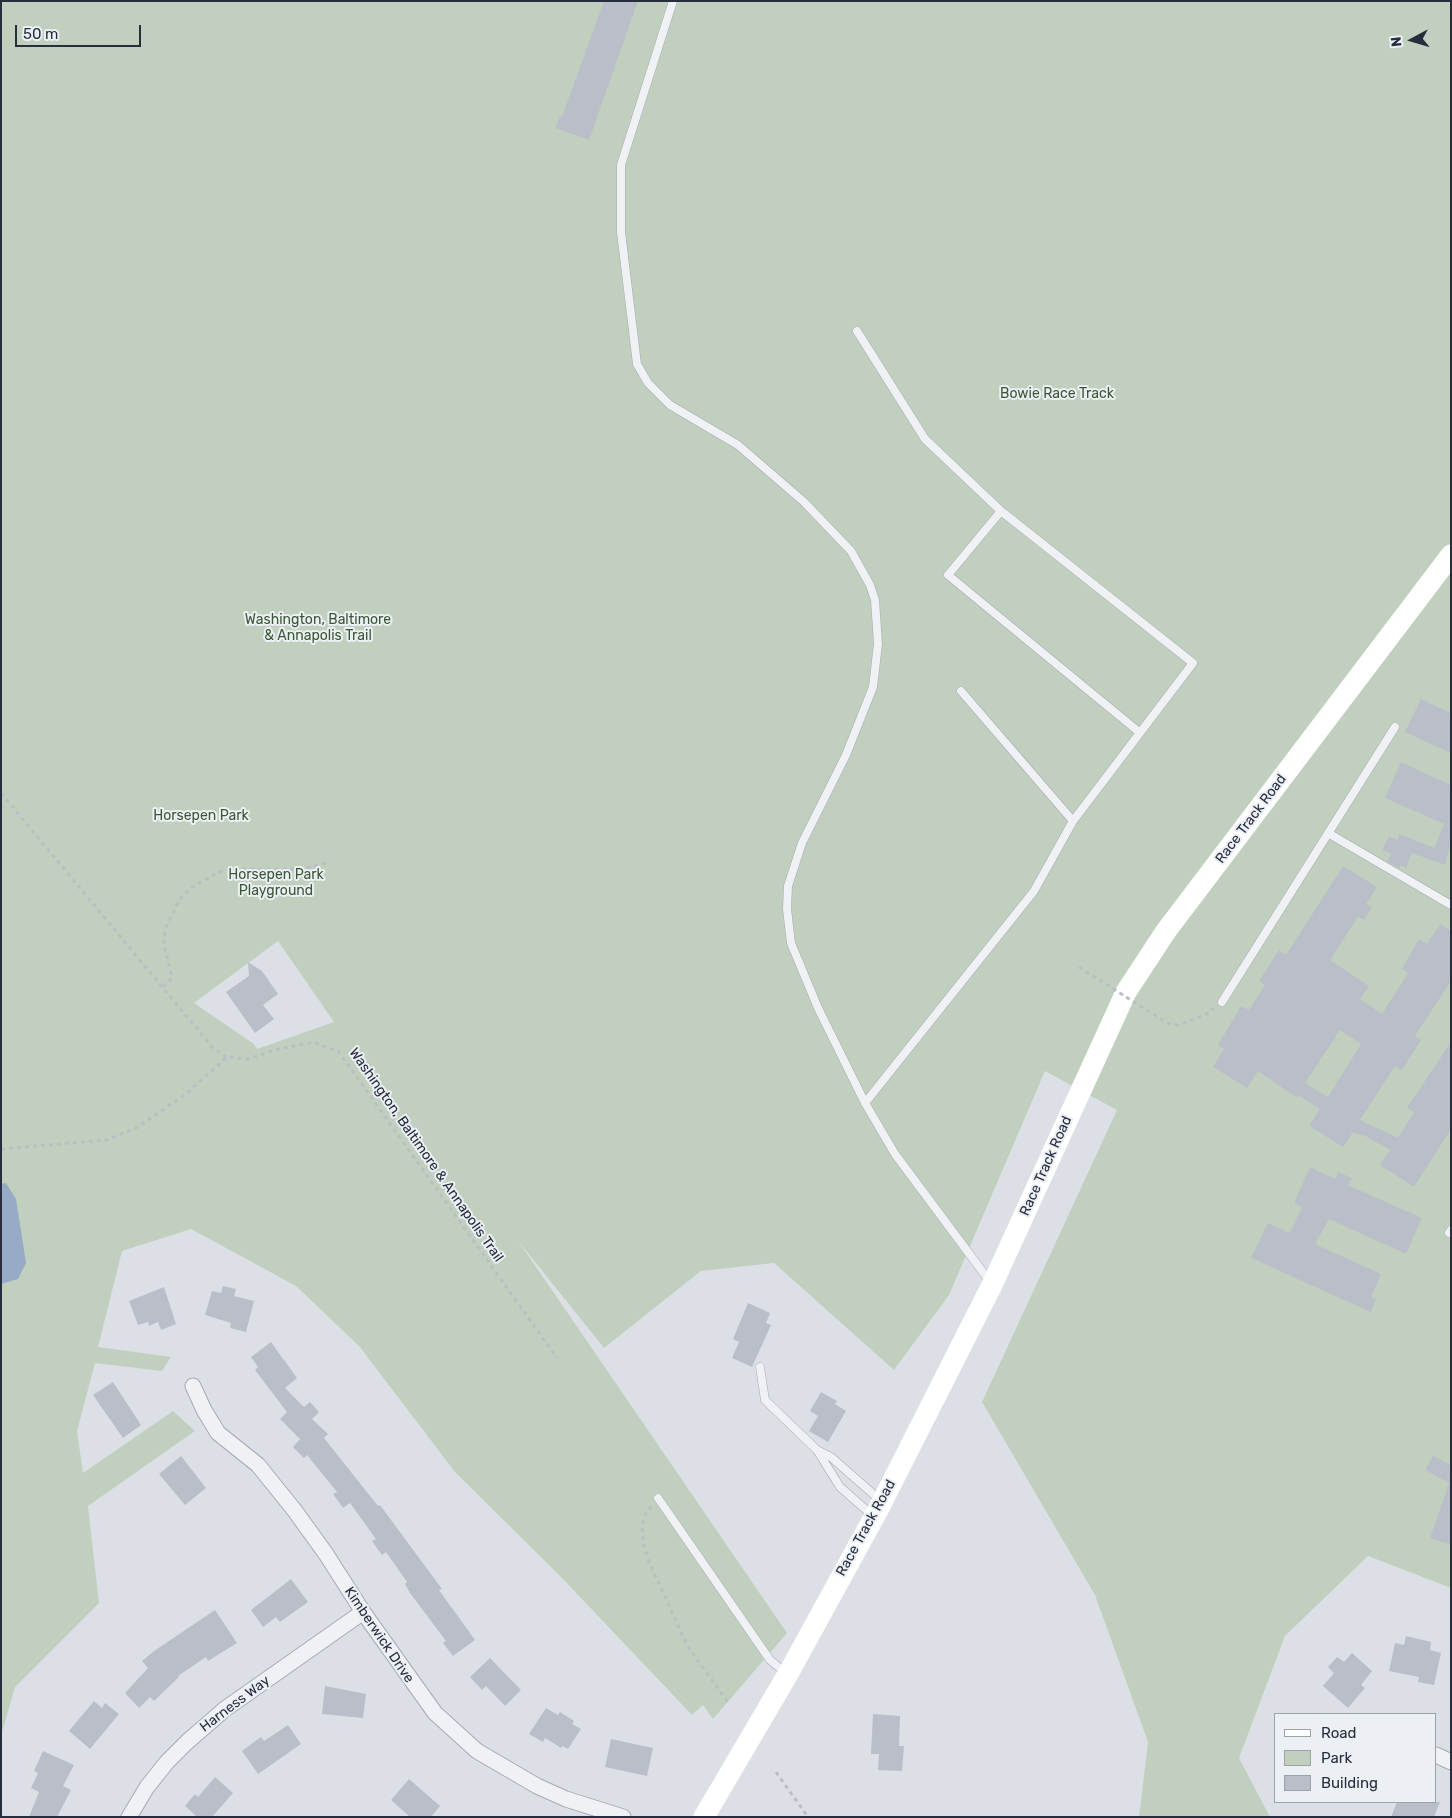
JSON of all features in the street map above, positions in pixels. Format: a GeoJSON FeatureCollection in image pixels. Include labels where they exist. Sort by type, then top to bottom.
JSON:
{"type":"FeatureCollection","features":[{"type":"Feature","properties":{"kind":"street","name":"Race Track Road"},"geometry":{"type":"LineString","coordinates":[[704,1817],[788,1674],[878,1509],[945,1378],[992,1285],[1120,1001],[1172,923],[1451,555]]}},
{"type":"Feature","properties":{"kind":"street","name":"Kimberwick Drive"},"geometry":{"type":"LineString","coordinates":[[193,1386],[204,1410],[218,1433],[258,1465],[270,1480],[326,1554],[362,1612],[435,1713],[477,1751],[545,1790],[566,1799],[623,1817]]}},
{"type":"Feature","properties":{"kind":"street","name":"Harness Way"},"geometry":{"type":"LineString","coordinates":[[128,1817],[152,1781],[187,1742],[225,1709],[362,1612]]}},
{"type":"Feature","properties":{"kind":"street"},"geometry":{"type":"LineString","coordinates":[[1437,1755],[1451,1762]]}},
{"type":"Feature","properties":{"kind":"lane"},"geometry":{"type":"LineString","coordinates":[[673,1],[621,165],[621,232],[637,364],[648,383],[670,404],[738,445],[823,521],[851,551],[866,577],[875,600],[878,644],[873,687],[846,755],[802,843],[788,886],[787,909],[791,943],[818,1008],[865,1103],[895,1154],[992,1285]]}},
{"type":"Feature","properties":{"kind":"lane"},"geometry":{"type":"LineString","coordinates":[[857,331],[925,439],[1000,511],[1193,663],[1073,821],[1034,891],[865,1103]]}},
{"type":"Feature","properties":{"kind":"lane"},"geometry":{"type":"LineString","coordinates":[[1000,511],[948,575],[1139,732]]}},
{"type":"Feature","properties":{"kind":"lane"},"geometry":{"type":"LineString","coordinates":[[961,691],[1073,821]]}},
{"type":"Feature","properties":{"kind":"lane"},"geometry":{"type":"LineString","coordinates":[[1222,1002],[1395,727]]}},
{"type":"Feature","properties":{"kind":"lane"},"geometry":{"type":"LineString","coordinates":[[1328,833],[1451,905]]}},
{"type":"Feature","properties":{"kind":"lane"},"geometry":{"type":"LineString","coordinates":[[760,1366],[765,1400],[817,1450],[840,1487],[878,1509]]}},
{"type":"Feature","properties":{"kind":"lane"},"geometry":{"type":"LineString","coordinates":[[817,1450],[831,1457],[878,1509]]}},
{"type":"Feature","properties":{"kind":"lane"},"geometry":{"type":"LineString","coordinates":[[658,1498],[770,1660],[788,1674]]}},
{"type":"Feature","properties":{"kind":"path"},"geometry":{"type":"LineString","coordinates":[[1,793],[213,1048],[227,1057],[186,1094],[136,1128],[106,1140],[1,1149]]}},
{"type":"Feature","properties":{"kind":"path"},"geometry":{"type":"LineString","coordinates":[[163,987],[172,978],[164,944],[165,928],[180,899],[191,888],[218,872],[304,869],[329,862]]}},
{"type":"Feature","properties":{"kind":"path"},"geometry":{"type":"LineString","coordinates":[[1078,967],[1167,1023],[1178,1024],[1205,1015],[1222,1002]]}},
{"type":"Feature","properties":{"kind":"path","name":"Washington, Baltimore & Annapolis Trail"},"geometry":{"type":"LineString","coordinates":[[227,1057],[249,1060],[271,1051],[313,1042],[339,1052],[557,1358]]}},
{"type":"Feature","properties":{"kind":"path"},"geometry":{"type":"LineString","coordinates":[[658,1498],[646,1513],[642,1526],[643,1542],[649,1562],[688,1647],[730,1705]]}},
{"type":"Feature","properties":{"kind":"path"},"geometry":{"type":"LineString","coordinates":[[776,1772],[808,1817]]}},
{"type":"Feature","properties":{"kind":"green space"},"geometry":{"type":"Polygon","coordinates":[[[1,1],[1451,1],[1451,1588],[1368,1556],[1285,1636],[1239,1758],[1270,1817],[1139,1817],[1148,1742],[1095,1595],[982,1402],[1117,1110],[1045,1071],[949,1295],[894,1370],[774,1263],[701,1271],[604,1348],[519,1242],[787,1633],[713,1719],[703,1705],[692,1715],[561,1577],[455,1472],[359,1346],[296,1286],[191,1229],[122,1251],[98,1347],[171,1357],[162,1371],[95,1363],[77,1431],[83,1473],[173,1411],[195,1431],[88,1506],[99,1603],[15,1687],[1,1736],[1,1]],[[278,941],[194,1003],[254,1044],[257,1049],[334,1022],[278,941]]]}},
{"type":"Feature","properties":{"kind":"water"},"geometry":{"type":"Polygon","coordinates":[[[6,1183],[16,1199],[26,1263],[18,1279],[1,1284],[1,1184],[6,1183]]]}},
{"type":"Feature","properties":{"kind":"building"},"geometry":{"type":"Polygon","coordinates":[[[604,1],[638,1],[589,140],[555,128],[560,116],[562,117],[604,1]]]}},
{"type":"Feature","properties":{"kind":"building"},"geometry":{"type":"Polygon","coordinates":[[[1421,699],[1451,713],[1451,753],[1405,732],[1421,699]]]}},
{"type":"Feature","properties":{"kind":"building"},"geometry":{"type":"Polygon","coordinates":[[[1401,762],[1451,785],[1451,842],[1445,865],[1412,853],[1406,868],[1401,865],[1399,868],[1388,862],[1391,854],[1382,850],[1389,836],[1397,840],[1400,834],[1434,848],[1444,824],[1385,798],[1401,762]]]}},
{"type":"Feature","properties":{"kind":"building"},"geometry":{"type":"Polygon","coordinates":[[[1343,866],[1377,887],[1366,904],[1372,908],[1364,920],[1358,917],[1330,960],[1369,986],[1360,999],[1382,1014],[1408,973],[1402,969],[1419,939],[1427,944],[1440,924],[1451,931],[1451,981],[1415,1036],[1421,1040],[1402,1070],[1395,1066],[1360,1120],[1398,1138],[1414,1112],[1407,1108],[1451,1042],[1451,1129],[1414,1187],[1380,1165],[1390,1150],[1362,1134],[1361,1136],[1353,1132],[1343,1147],[1309,1126],[1320,1109],[1298,1095],[1296,1097],[1258,1071],[1247,1088],[1213,1067],[1224,1049],[1218,1045],[1241,1006],[1249,1010],[1265,985],[1259,981],[1279,950],[1286,955],[1343,866]],[[1340,1030],[1305,1083],[1328,1097],[1361,1044],[1340,1030]]]}},
{"type":"Feature","properties":{"kind":"building"},"geometry":{"type":"Polygon","coordinates":[[[248,962],[262,971],[278,994],[263,1005],[274,1019],[255,1033],[226,992],[249,976],[248,962]]]}},
{"type":"Feature","properties":{"kind":"building"},"geometry":{"type":"Polygon","coordinates":[[[1310,1167],[1335,1179],[1338,1172],[1352,1178],[1348,1185],[1422,1218],[1406,1254],[1329,1219],[1315,1244],[1381,1274],[1371,1297],[1376,1299],[1371,1312],[1251,1258],[1268,1223],[1290,1233],[1302,1207],[1294,1203],[1310,1167]]]}},
{"type":"Feature","properties":{"kind":"building"},"geometry":{"type":"Polygon","coordinates":[[[223,1286],[236,1289],[234,1296],[254,1301],[246,1332],[230,1328],[231,1323],[205,1315],[212,1291],[221,1293],[223,1286]]]}},
{"type":"Feature","properties":{"kind":"building"},"geometry":{"type":"Polygon","coordinates":[[[164,1287],[176,1324],[161,1330],[158,1322],[149,1326],[148,1322],[138,1325],[129,1301],[164,1287]]]}},
{"type":"Feature","properties":{"kind":"building"},"geometry":{"type":"Polygon","coordinates":[[[748,1303],[770,1313],[766,1323],[771,1325],[752,1367],[732,1358],[739,1342],[733,1339],[748,1303]]]}},
{"type":"Feature","properties":{"kind":"building"},"geometry":{"type":"Polygon","coordinates":[[[271,1342],[297,1378],[285,1388],[304,1407],[310,1402],[319,1412],[312,1419],[328,1434],[324,1438],[378,1506],[380,1505],[442,1589],[439,1590],[475,1640],[453,1656],[443,1643],[446,1641],[410,1593],[405,1584],[407,1582],[386,1552],[382,1555],[372,1541],[376,1539],[350,1503],[343,1508],[333,1494],[337,1492],[307,1455],[304,1458],[293,1447],[300,1439],[280,1419],[287,1412],[255,1370],[258,1367],[251,1357],[271,1342]]]}},
{"type":"Feature","properties":{"kind":"building"},"geometry":{"type":"Polygon","coordinates":[[[113,1382],[141,1425],[123,1438],[93,1395],[113,1382]]]}},
{"type":"Feature","properties":{"kind":"building"},"geometry":{"type":"Polygon","coordinates":[[[821,1392],[837,1401],[835,1404],[846,1411],[828,1442],[809,1431],[818,1416],[810,1411],[821,1392]]]}},
{"type":"Feature","properties":{"kind":"building"},"geometry":{"type":"Polygon","coordinates":[[[181,1456],[206,1488],[185,1505],[159,1474],[181,1456]]]}},
{"type":"Feature","properties":{"kind":"building"},"geometry":{"type":"Polygon","coordinates":[[[1433,1456],[1451,1465],[1451,1484],[1425,1470],[1433,1456]]]}},
{"type":"Feature","properties":{"kind":"building"},"geometry":{"type":"Polygon","coordinates":[[[1449,1484],[1451,1484],[1451,1545],[1430,1538],[1449,1484]]]}},
{"type":"Feature","properties":{"kind":"building"},"geometry":{"type":"Polygon","coordinates":[[[291,1579],[308,1602],[280,1622],[276,1617],[263,1627],[251,1610],[291,1579]]]}},
{"type":"Feature","properties":{"kind":"building"},"geometry":{"type":"Polygon","coordinates":[[[215,1610],[237,1643],[208,1661],[206,1657],[178,1676],[154,1701],[150,1697],[139,1708],[125,1693],[148,1668],[142,1661],[215,1610]]]}},
{"type":"Feature","properties":{"kind":"building"},"geometry":{"type":"Polygon","coordinates":[[[1406,1636],[1431,1642],[1430,1650],[1441,1653],[1434,1685],[1418,1682],[1419,1677],[1389,1671],[1395,1643],[1404,1645],[1406,1636]]]}},
{"type":"Feature","properties":{"kind":"building"},"geometry":{"type":"Polygon","coordinates":[[[1352,1653],[1372,1671],[1361,1685],[1365,1688],[1348,1708],[1323,1686],[1334,1673],[1328,1667],[1337,1657],[1344,1662],[1352,1653]]]}},
{"type":"Feature","properties":{"kind":"building"},"geometry":{"type":"Polygon","coordinates":[[[490,1658],[521,1690],[505,1706],[486,1686],[482,1690],[470,1677],[490,1658]]]}},
{"type":"Feature","properties":{"kind":"building"},"geometry":{"type":"Polygon","coordinates":[[[325,1686],[366,1694],[363,1718],[322,1714],[325,1686]]]}},
{"type":"Feature","properties":{"kind":"building"},"geometry":{"type":"Polygon","coordinates":[[[94,1701],[102,1708],[105,1703],[119,1714],[90,1749],[69,1731],[94,1701]]]}},
{"type":"Feature","properties":{"kind":"building"},"geometry":{"type":"Polygon","coordinates":[[[546,1708],[558,1715],[560,1712],[574,1721],[572,1724],[581,1729],[568,1749],[562,1746],[561,1748],[545,1738],[543,1742],[529,1734],[546,1708]]]}},
{"type":"Feature","properties":{"kind":"building"},"geometry":{"type":"Polygon","coordinates":[[[873,1714],[900,1716],[899,1746],[904,1746],[902,1771],[878,1770],[879,1754],[871,1754],[873,1714]]]}},
{"type":"Feature","properties":{"kind":"building"},"geometry":{"type":"Polygon","coordinates":[[[288,1725],[301,1744],[258,1774],[242,1751],[261,1737],[264,1741],[288,1725]]]}},
{"type":"Feature","properties":{"kind":"building"},"geometry":{"type":"Polygon","coordinates":[[[611,1739],[653,1748],[647,1776],[605,1767],[611,1739]]]}},
{"type":"Feature","properties":{"kind":"building"},"geometry":{"type":"Polygon","coordinates":[[[43,1751],[74,1765],[63,1786],[71,1790],[57,1817],[29,1817],[39,1792],[31,1788],[38,1773],[34,1771],[43,1751]]]}},
{"type":"Feature","properties":{"kind":"building"},"geometry":{"type":"Polygon","coordinates":[[[215,1777],[233,1793],[212,1817],[197,1817],[185,1806],[195,1794],[198,1797],[215,1777]]]}},
{"type":"Feature","properties":{"kind":"building"},"geometry":{"type":"Polygon","coordinates":[[[409,1779],[440,1806],[431,1817],[410,1817],[391,1800],[409,1779]]]}},
{"type":"Feature","properties":{"kind":"building"},"geometry":{"type":"Polygon","coordinates":[[[1440,1802],[1434,1817],[1391,1817],[1397,1803],[1440,1802]]]}},
{"type":"Feature","properties":{"kind":"park label","name":"Bowie Race Track"},"geometry":{"type":"Point","coordinates":[1057,394]}},
{"type":"Feature","properties":{"kind":"park label","name":"Horsepen Park"},"geometry":{"type":"Point","coordinates":[201,816]}},
{"type":"Feature","properties":{"kind":"park label","name":"Horsepen Park Playground"},"geometry":{"type":"Point","coordinates":[276,884]}}]}
